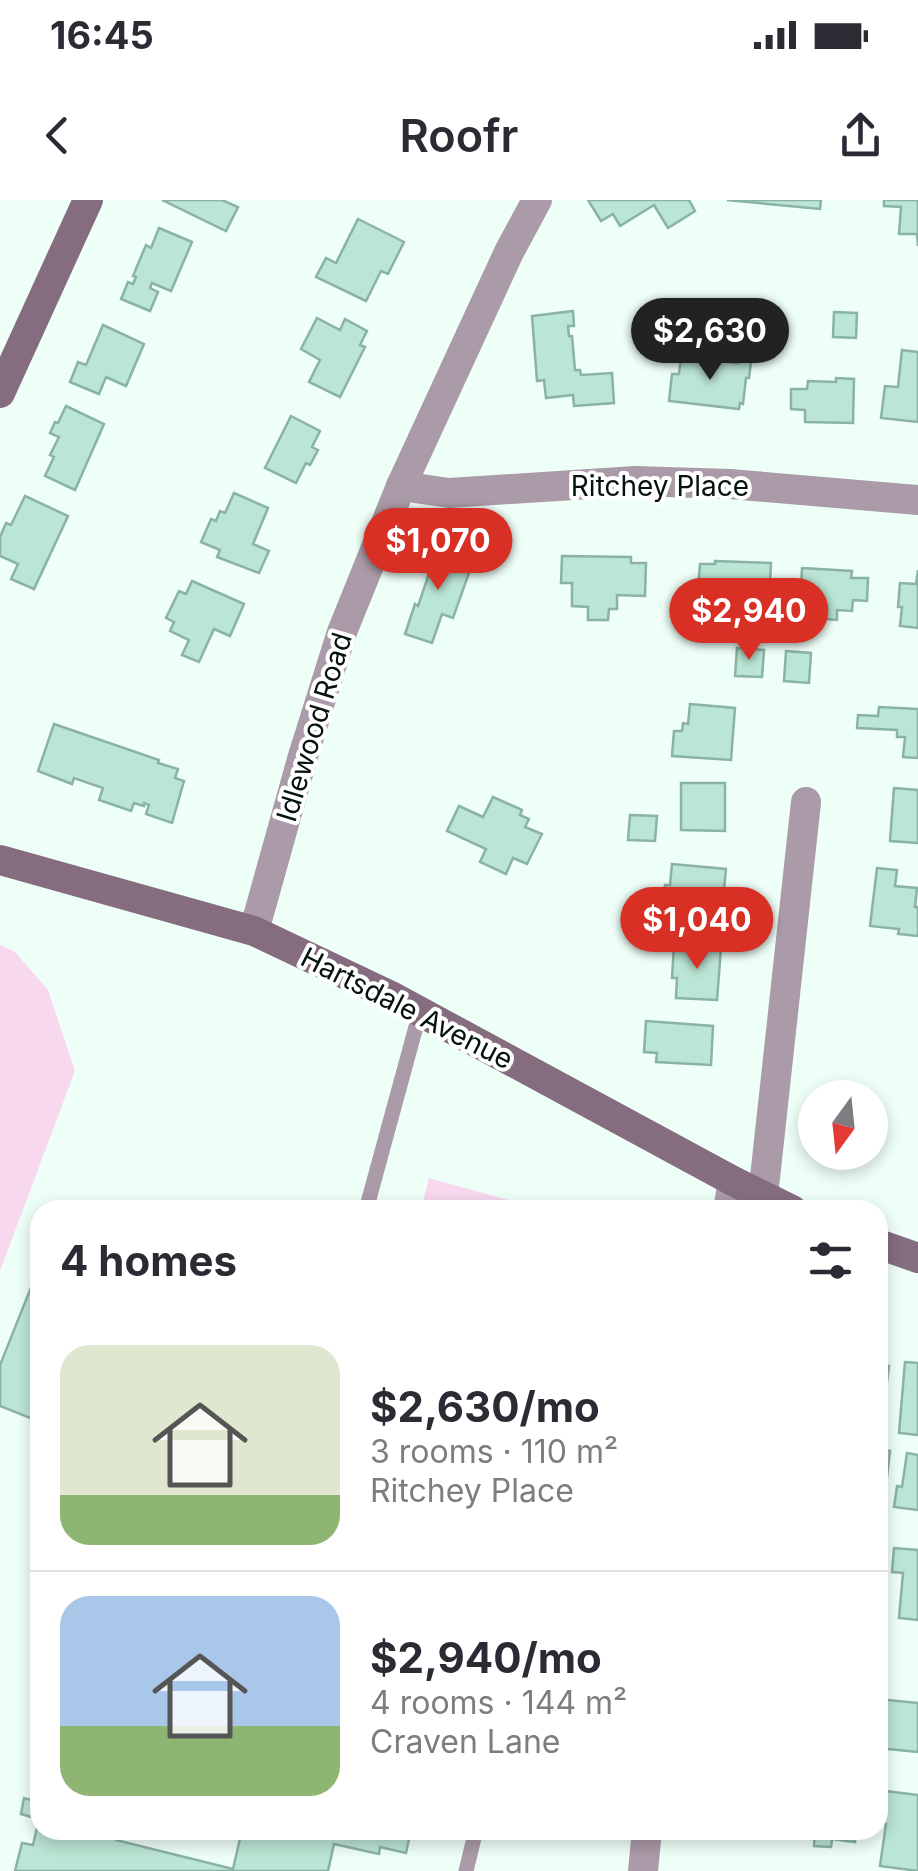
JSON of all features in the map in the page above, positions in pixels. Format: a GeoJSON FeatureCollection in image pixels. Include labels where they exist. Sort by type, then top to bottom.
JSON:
{"type":"FeatureCollection","features":[{"type":"Feature","properties":{"kind":"street"},"geometry":{"type":"LineString","coordinates":[[0,392],[88,200]]}},
{"type":"Feature","properties":{"kind":"street","name":"Idlewood Road"},"geometry":{"type":"LineString","coordinates":[[254,931],[342,632],[401,486],[537,200]]}},
{"type":"Feature","properties":{"kind":"street","name":"Ritchey Place"},"geometry":{"type":"LineString","coordinates":[[401,486],[449,493],[635,481],[730,484],[918,500]]}},
{"type":"Feature","properties":{"kind":"street"},"geometry":{"type":"LineString","coordinates":[[763,1196],[806,802]]}},
{"type":"Feature","properties":{"kind":"street","name":"Hartsdale Avenue"},"geometry":{"type":"LineString","coordinates":[[0,860],[254,931],[420,1012],[731,1195],[771,1200]]}},
{"type":"Feature","properties":{"kind":"street"},"geometry":{"type":"LineString","coordinates":[[888,1248],[918,1258]]}},
{"type":"Feature","properties":{"kind":"street"},"geometry":{"type":"LineString","coordinates":[[643,1871],[646,1840]]}},
{"type":"Feature","properties":{"kind":"lane"},"geometry":{"type":"LineString","coordinates":[[369,1200],[420,1012]]}},
{"type":"Feature","properties":{"kind":"lane"},"geometry":{"type":"LineString","coordinates":[[466,1871],[474,1840]]}},
{"type":"Feature","properties":{"kind":"shaded area"},"geometry":{"type":"Polygon","coordinates":[[[0,945],[15,952],[48,990],[75,1071],[0,1271],[0,945]]]}},
{"type":"Feature","properties":{"kind":"shaded area"},"geometry":{"type":"Polygon","coordinates":[[[429,1178],[508,1200],[424,1200],[429,1178]]]}},
{"type":"Feature","properties":{"kind":"building"},"geometry":{"type":"Polygon","coordinates":[[[162,200],[222,200],[238,207],[226,231],[162,200]]]}},
{"type":"Feature","properties":{"kind":"building"},"geometry":{"type":"Polygon","coordinates":[[[588,200],[689,200],[695,211],[668,228],[654,205],[620,226],[613,214],[601,221],[588,200]]]}},
{"type":"Feature","properties":{"kind":"building"},"geometry":{"type":"Polygon","coordinates":[[[727,200],[821,200],[820,209],[727,200]]]}},
{"type":"Feature","properties":{"kind":"building"},"geometry":{"type":"Polygon","coordinates":[[[884,200],[918,200],[918,246],[917,234],[899,234],[901,207],[884,206],[884,200]]]}},
{"type":"Feature","properties":{"kind":"building"},"geometry":{"type":"Polygon","coordinates":[[[358,219],[404,242],[388,274],[381,271],[366,301],[316,277],[326,258],[336,263],[358,219]]]}},
{"type":"Feature","properties":{"kind":"building"},"geometry":{"type":"Polygon","coordinates":[[[159,228],[192,242],[171,291],[152,283],[150,288],[158,292],[150,311],[121,299],[128,282],[133,284],[146,245],[151,248],[159,228]]]}},
{"type":"Feature","properties":{"kind":"building"},"geometry":{"type":"Polygon","coordinates":[[[737,300],[763,303],[760,331],[734,328],[737,300]]]}},
{"type":"Feature","properties":{"kind":"building"},"geometry":{"type":"Polygon","coordinates":[[[573,311],[574,326],[568,326],[575,370],[580,370],[581,375],[612,373],[614,403],[574,406],[573,395],[546,398],[544,380],[537,381],[532,316],[573,311]]]}},
{"type":"Feature","properties":{"kind":"building"},"geometry":{"type":"Polygon","coordinates":[[[834,312],[857,313],[856,338],[833,337],[834,312]]]}},
{"type":"Feature","properties":{"kind":"building"},"geometry":{"type":"Polygon","coordinates":[[[317,318],[340,330],[345,319],[367,331],[360,345],[365,347],[340,397],[309,382],[320,360],[301,349],[317,318]]]}},
{"type":"Feature","properties":{"kind":"building"},"geometry":{"type":"Polygon","coordinates":[[[103,325],[144,344],[126,386],[106,377],[99,394],[70,382],[78,362],[86,365],[103,325]]]}},
{"type":"Feature","properties":{"kind":"building"},"geometry":{"type":"Polygon","coordinates":[[[902,350],[918,352],[918,422],[881,418],[885,386],[898,387],[902,350]]]}},
{"type":"Feature","properties":{"kind":"building"},"geometry":{"type":"Polygon","coordinates":[[[681,357],[751,362],[739,409],[669,401],[672,374],[679,374],[681,357]]]}},
{"type":"Feature","properties":{"kind":"building"},"geometry":{"type":"Polygon","coordinates":[[[836,378],[854,379],[853,423],[805,422],[805,410],[791,409],[791,389],[807,389],[808,381],[836,382],[836,378]]]}},
{"type":"Feature","properties":{"kind":"building"},"geometry":{"type":"Polygon","coordinates":[[[66,406],[104,424],[75,490],[45,476],[59,437],[50,433],[66,406]]]}},
{"type":"Feature","properties":{"kind":"building"},"geometry":{"type":"Polygon","coordinates":[[[291,416],[320,431],[312,447],[318,450],[296,483],[265,468],[291,416]]]}},
{"type":"Feature","properties":{"kind":"building"},"geometry":{"type":"Polygon","coordinates":[[[234,493],[268,508],[253,544],[269,551],[259,573],[217,557],[220,550],[201,542],[211,519],[216,521],[220,511],[225,513],[234,493]]]}},
{"type":"Feature","properties":{"kind":"building"},"geometry":{"type":"Polygon","coordinates":[[[25,496],[68,516],[34,589],[11,579],[18,564],[0,556],[0,537],[6,523],[11,525],[25,496]]]}},
{"type":"Feature","properties":{"kind":"building"},"geometry":{"type":"Polygon","coordinates":[[[434,541],[458,549],[453,564],[470,570],[453,618],[442,614],[432,643],[405,634],[432,565],[426,563],[434,541]]]}},
{"type":"Feature","properties":{"kind":"building"},"geometry":{"type":"Polygon","coordinates":[[[562,556],[631,557],[631,563],[646,563],[645,596],[617,595],[617,609],[609,609],[608,620],[588,620],[588,607],[572,606],[572,583],[561,583],[562,556]]]}},
{"type":"Feature","properties":{"kind":"building"},"geometry":{"type":"Polygon","coordinates":[[[771,563],[769,602],[755,602],[754,614],[726,613],[727,597],[698,590],[700,564],[771,563]]]}},
{"type":"Feature","properties":{"kind":"building"},"geometry":{"type":"Polygon","coordinates":[[[802,568],[852,571],[851,578],[868,578],[867,601],[853,600],[852,611],[837,610],[837,620],[802,617],[802,568]]]}},
{"type":"Feature","properties":{"kind":"building"},"geometry":{"type":"Polygon","coordinates":[[[918,570],[918,628],[900,626],[900,583],[916,584],[918,570]]]}},
{"type":"Feature","properties":{"kind":"building"},"geometry":{"type":"Polygon","coordinates":[[[192,581],[244,604],[230,636],[214,629],[199,662],[182,655],[189,640],[170,631],[174,622],[166,618],[179,591],[186,594],[192,581]]]}},
{"type":"Feature","properties":{"kind":"building"},"geometry":{"type":"Polygon","coordinates":[[[737,648],[764,650],[762,677],[735,676],[737,648]]]}},
{"type":"Feature","properties":{"kind":"building"},"geometry":{"type":"Polygon","coordinates":[[[786,651],[811,653],[809,683],[784,681],[786,651]]]}},
{"type":"Feature","properties":{"kind":"building"},"geometry":{"type":"Polygon","coordinates":[[[690,704],[735,708],[731,760],[672,756],[674,731],[682,731],[683,723],[688,724],[690,704]]]}},
{"type":"Feature","properties":{"kind":"building"},"geometry":{"type":"Polygon","coordinates":[[[879,707],[918,709],[918,758],[903,757],[905,737],[897,737],[897,730],[857,728],[858,715],[878,716],[879,707]]]}},
{"type":"Feature","properties":{"kind":"building"},"geometry":{"type":"Polygon","coordinates":[[[54,724],[178,769],[175,778],[184,781],[172,823],[146,814],[149,805],[144,803],[134,803],[131,811],[99,800],[103,788],[74,778],[72,784],[38,771],[54,724]]]}},
{"type":"Feature","properties":{"kind":"building"},"geometry":{"type":"Polygon","coordinates":[[[681,783],[725,783],[725,831],[681,830],[681,783]]]}},
{"type":"Feature","properties":{"kind":"building"},"geometry":{"type":"Polygon","coordinates":[[[894,788],[918,790],[918,843],[890,841],[894,788]]]}},
{"type":"Feature","properties":{"kind":"building"},"geometry":{"type":"Polygon","coordinates":[[[493,797],[522,810],[520,815],[529,819],[525,827],[542,834],[527,864],[513,858],[506,874],[480,862],[486,849],[447,831],[459,806],[483,817],[493,797]]]}},
{"type":"Feature","properties":{"kind":"building"},"geometry":{"type":"Polygon","coordinates":[[[630,815],[657,816],[655,841],[628,840],[630,815]]]}},
{"type":"Feature","properties":{"kind":"building"},"geometry":{"type":"Polygon","coordinates":[[[672,864],[726,869],[722,909],[712,908],[711,923],[683,921],[684,915],[663,913],[665,885],[670,885],[672,864]]]}},
{"type":"Feature","properties":{"kind":"building"},"geometry":{"type":"Polygon","coordinates":[[[877,868],[897,870],[895,886],[917,888],[918,936],[870,926],[877,868]]]}},
{"type":"Feature","properties":{"kind":"building"},"geometry":{"type":"Polygon","coordinates":[[[674,945],[721,948],[717,1000],[676,998],[677,978],[672,978],[674,945]]]}},
{"type":"Feature","properties":{"kind":"building"},"geometry":{"type":"Polygon","coordinates":[[[646,1021],[713,1026],[711,1065],[656,1062],[657,1053],[644,1052],[646,1021]]]}},
{"type":"Feature","properties":{"kind":"building"},"geometry":{"type":"Polygon","coordinates":[[[30,1290],[30,1418],[0,1406],[0,1365],[30,1290]]]}},
{"type":"Feature","properties":{"kind":"building"},"geometry":{"type":"Polygon","coordinates":[[[905,1362],[918,1363],[918,1435],[899,1433],[905,1362]]]}},
{"type":"Feature","properties":{"kind":"building"},"geometry":{"type":"Polygon","coordinates":[[[907,1453],[918,1455],[918,1510],[894,1507],[897,1486],[902,1487],[907,1453]]]}},
{"type":"Feature","properties":{"kind":"building"},"geometry":{"type":"Polygon","coordinates":[[[894,1548],[918,1550],[918,1620],[899,1618],[903,1573],[892,1572],[894,1548]]]}},
{"type":"Feature","properties":{"kind":"building"},"geometry":{"type":"Polygon","coordinates":[[[888,1700],[918,1703],[918,1752],[888,1749],[888,1700]]]}},
{"type":"Feature","properties":{"kind":"building"},"geometry":{"type":"Polygon","coordinates":[[[888,1791],[918,1795],[918,1871],[880,1866],[884,1840],[888,1840],[888,1791]]]}},
{"type":"Feature","properties":{"kind":"building"},"geometry":{"type":"Polygon","coordinates":[[[24,1798],[30,1800],[30,1816],[21,1814],[24,1798]]]}},
{"type":"Feature","properties":{"kind":"building"},"geometry":{"type":"Polygon","coordinates":[[[34,1840],[116,1840],[233,1869],[240,1840],[409,1840],[406,1853],[380,1847],[379,1854],[334,1844],[328,1871],[15,1871],[22,1843],[33,1845],[34,1840]]]}},
{"type":"Feature","properties":{"kind":"building"},"geometry":{"type":"Polygon","coordinates":[[[814,1840],[832,1840],[831,1847],[814,1846],[814,1840]]]}}]}
